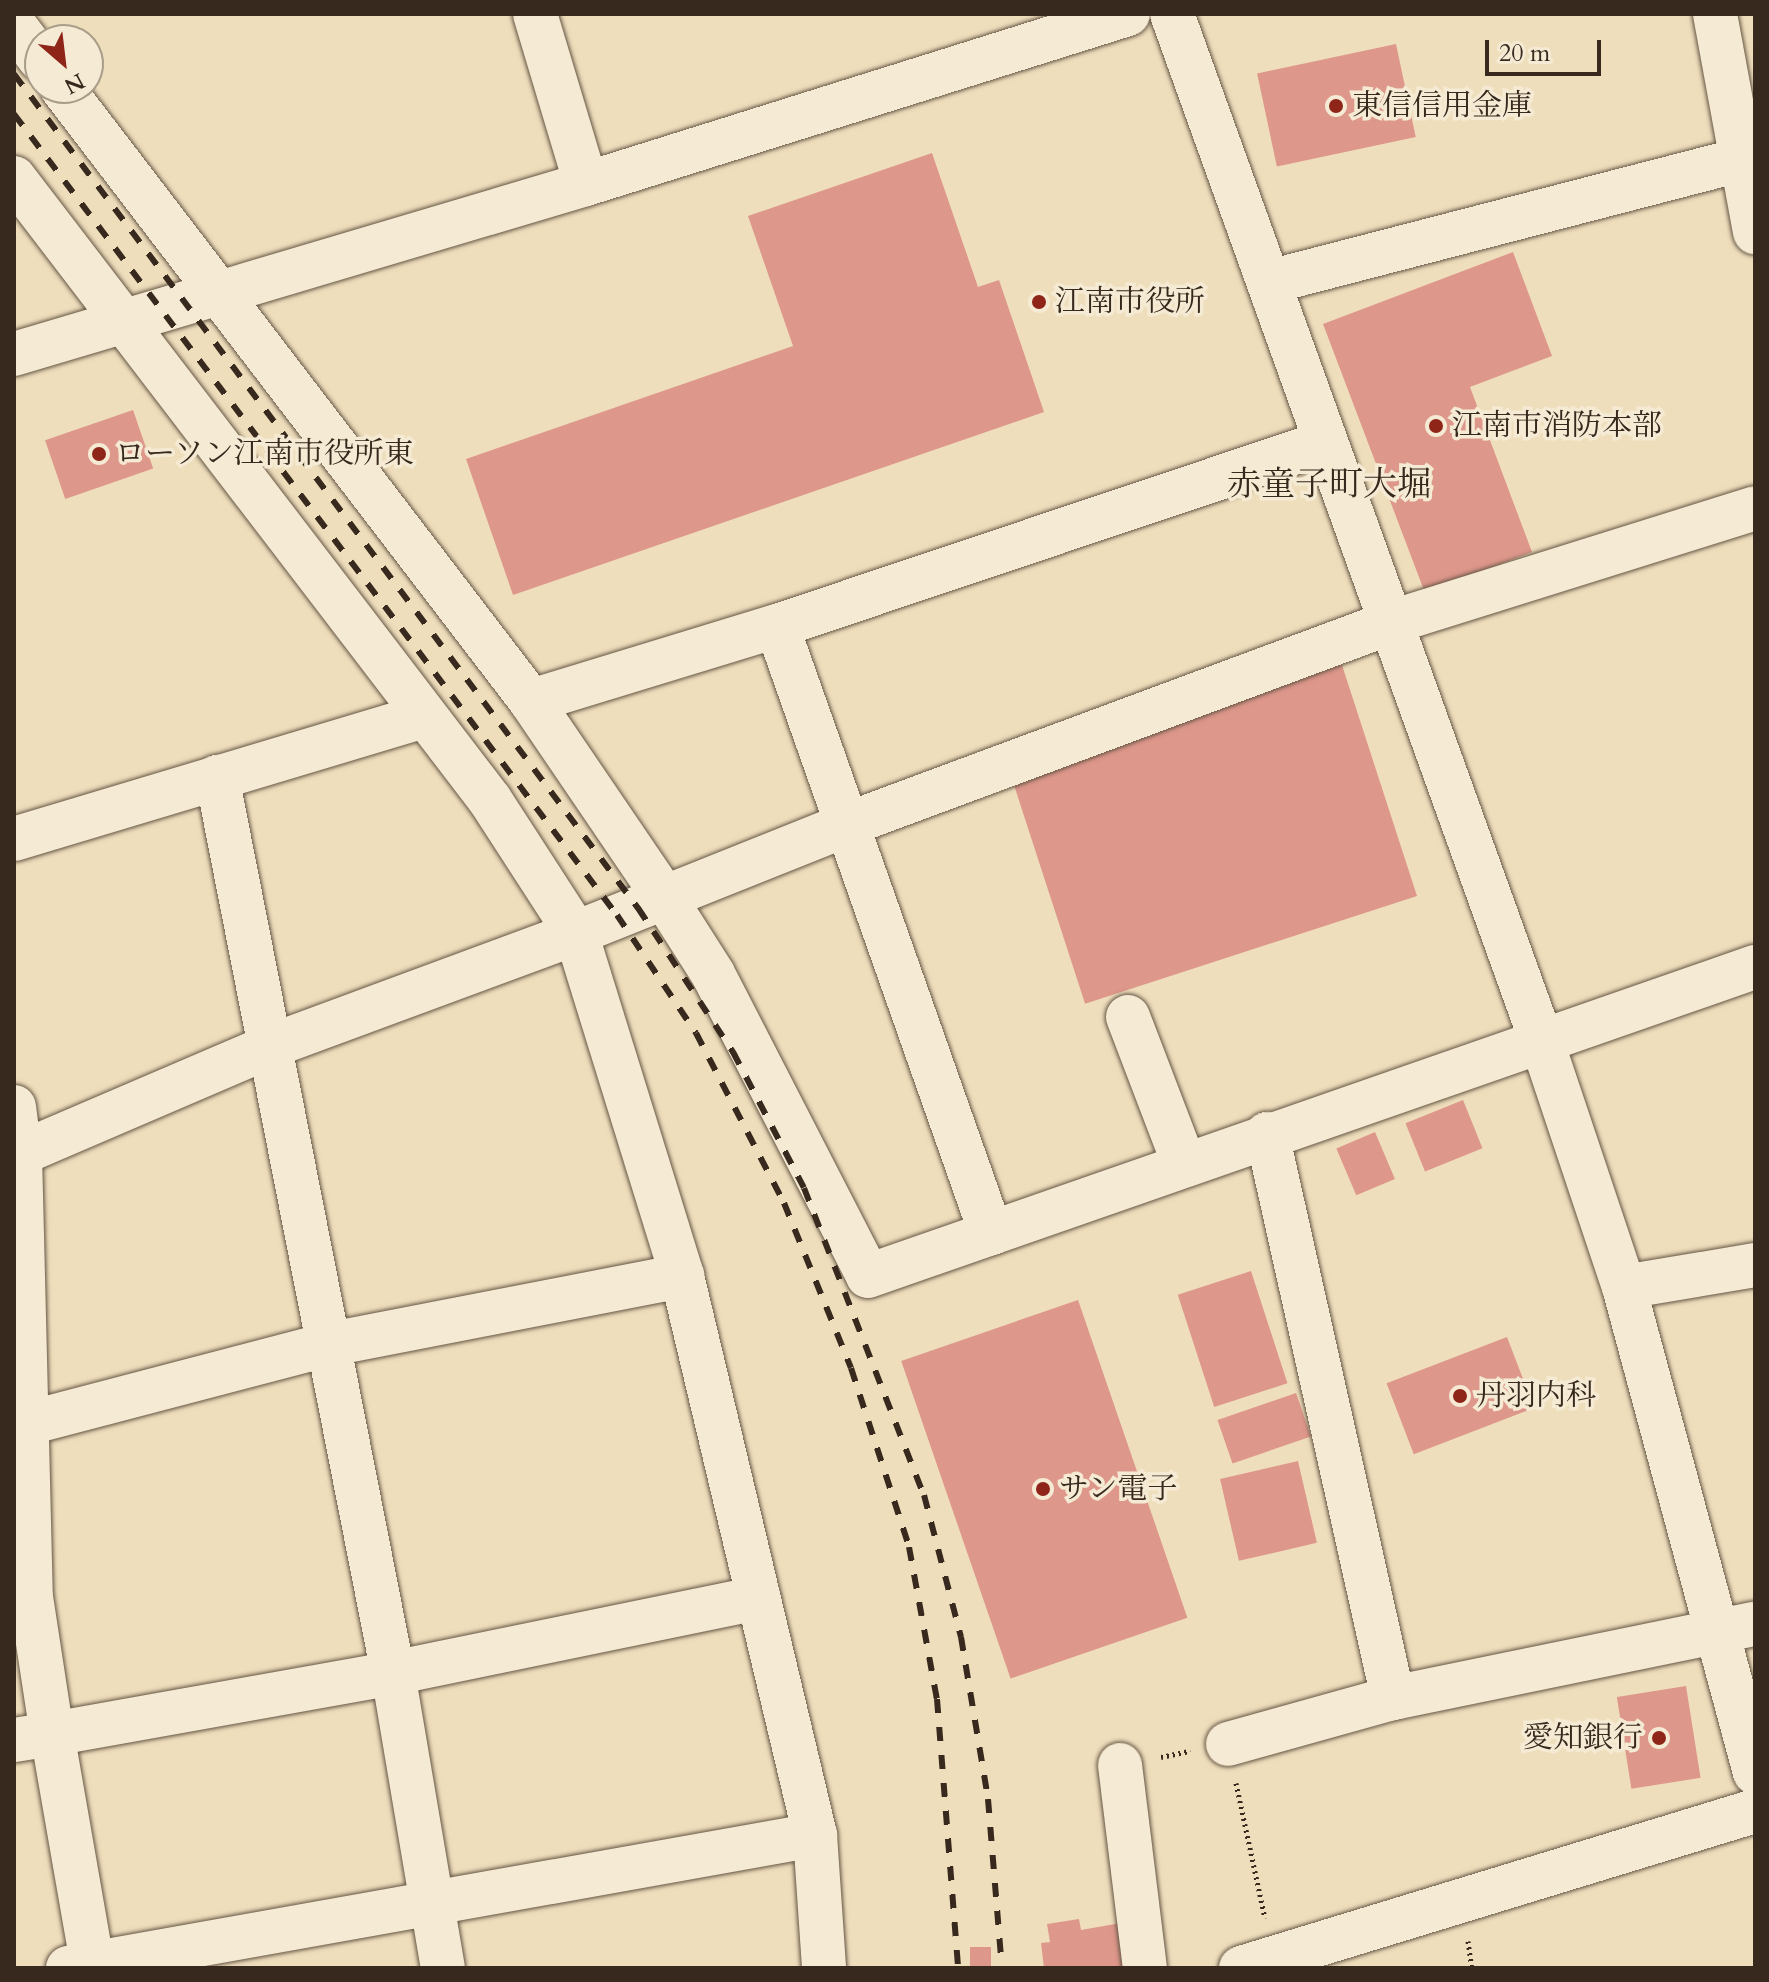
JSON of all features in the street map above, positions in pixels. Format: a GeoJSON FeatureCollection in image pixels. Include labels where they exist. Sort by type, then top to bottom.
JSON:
{"type":"FeatureCollection","features":[{"type":"Feature","properties":{"kind":"street"},"geometry":{"type":"LineString","coordinates":[[535,14],[586,184]]}},
{"type":"Feature","properties":{"kind":"street"},"geometry":{"type":"LineString","coordinates":[[14,354],[586,184],[1128,14]]}},
{"type":"Feature","properties":{"kind":"street"},"geometry":{"type":"LineString","coordinates":[[1172,14],[1269,282],[1323,443],[1392,622],[1543,1045],[1624,1287],[1736,1628],[1755,1773]]}},
{"type":"Feature","properties":{"kind":"street"},"geometry":{"type":"LineString","coordinates":[[1715,14],[1749,158],[1755,232]]}},
{"type":"Feature","properties":{"kind":"street"},"geometry":{"type":"LineString","coordinates":[[74,104],[531,701],[662,894],[713,974],[868,1276],[1267,1134],[1543,1045],[1755,967]]}},
{"type":"Feature","properties":{"kind":"street"},"geometry":{"type":"LineString","coordinates":[[1269,282],[1749,158]]}},
{"type":"Feature","properties":{"kind":"street"},"geometry":{"type":"LineString","coordinates":[[14,178],[490,800],[576,933],[682,1276],[815,1835],[824,1968]]}},
{"type":"Feature","properties":{"kind":"street"},"geometry":{"type":"LineString","coordinates":[[531,701],[777,626],[1323,443]]}},
{"type":"Feature","properties":{"kind":"street"},"geometry":{"type":"LineString","coordinates":[[17,1155],[268,1047],[576,933],[662,894],[848,824],[1392,622],[1755,508]]}},
{"type":"Feature","properties":{"kind":"street"},"geometry":{"type":"LineString","coordinates":[[777,626],[991,1233]]}},
{"type":"Feature","properties":{"kind":"street"},"geometry":{"type":"LineString","coordinates":[[14,839],[424,716]]}},
{"type":"Feature","properties":{"kind":"street"},"geometry":{"type":"LineString","coordinates":[[217,777],[326,1345],[393,1673],[443,1968]]}},
{"type":"Feature","properties":{"kind":"street"},"geometry":{"type":"LineString","coordinates":[[1128,1017],[1184,1164]]}},
{"type":"Feature","properties":{"kind":"street"},"geometry":{"type":"LineString","coordinates":[[14,1107],[33,1737],[84,1966],[431,1900],[815,1835]]}},
{"type":"Feature","properties":{"kind":"street"},"geometry":{"type":"LineString","coordinates":[[1267,1134],[1393,1698]]}},
{"type":"Feature","properties":{"kind":"street"},"geometry":{"type":"LineString","coordinates":[[1624,1287],[1755,1265]]}},
{"type":"Feature","properties":{"kind":"street"},"geometry":{"type":"LineString","coordinates":[[25,1424],[326,1345],[682,1276]]}},
{"type":"Feature","properties":{"kind":"street"},"geometry":{"type":"LineString","coordinates":[[33,1737],[393,1673],[758,1598]]}},
{"type":"Feature","properties":{"kind":"street"},"geometry":{"type":"LineString","coordinates":[[1228,1744],[1393,1698],[1736,1628]]}},
{"type":"Feature","properties":{"kind":"street"},"geometry":{"type":"LineString","coordinates":[[1120,1765],[1145,1968]]}},
{"type":"Feature","properties":{"kind":"street"},"geometry":{"type":"LineString","coordinates":[[1257,1963],[1755,1811]]}},
{"type":"Feature","properties":{"kind":"path"},"geometry":{"type":"LineString","coordinates":[[1120,1765],[1228,1744],[1257,1963]]}},
{"type":"Feature","properties":{"kind":"building","name":"東信信用金庫"},"geometry":{"type":"Polygon","coordinates":[[[1396,44],[1416,137],[1277,166],[1257,74],[1396,44]]]}},
{"type":"Feature","properties":{"kind":"building"},"geometry":{"type":"Polygon","coordinates":[[[932,153],[978,287],[999,280],[1044,412],[513,595],[466,459],[793,346],[748,216],[932,153]]]}},
{"type":"Feature","properties":{"kind":"building"},"geometry":{"type":"Polygon","coordinates":[[[1513,252],[1552,356],[1470,387],[1532,552],[1425,593],[1323,324],[1513,252]]]}},
{"type":"Feature","properties":{"kind":"building","name":"ローソン江南市役所東"},"geometry":{"type":"Polygon","coordinates":[[[133,410],[153,469],[65,499],[45,440],[133,410]]]}},
{"type":"Feature","properties":{"kind":"building"},"geometry":{"type":"Polygon","coordinates":[[[1341,662],[1417,896],[1085,1004],[1009,770],[1341,662]]]}},
{"type":"Feature","properties":{"kind":"building"},"geometry":{"type":"Polygon","coordinates":[[[1463,1100],[1482,1148],[1425,1171],[1406,1123],[1463,1100]]]}},
{"type":"Feature","properties":{"kind":"building"},"geometry":{"type":"Polygon","coordinates":[[[1375,1132],[1395,1179],[1356,1195],[1336,1148],[1375,1132]]]}},
{"type":"Feature","properties":{"kind":"building"},"geometry":{"type":"Polygon","coordinates":[[[1251,1271],[1287,1383],[1214,1407],[1178,1295],[1251,1271]]]}},
{"type":"Feature","properties":{"kind":"building","name":"サン電子"},"geometry":{"type":"Polygon","coordinates":[[[1078,1300],[1187,1618],[1011,1679],[901,1361],[1078,1300]]]}},
{"type":"Feature","properties":{"kind":"building","name":"丹羽内科"},"geometry":{"type":"Polygon","coordinates":[[[1507,1337],[1534,1408],[1414,1454],[1387,1383],[1507,1337]]]}},
{"type":"Feature","properties":{"kind":"building"},"geometry":{"type":"Polygon","coordinates":[[[1296,1393],[1311,1436],[1232,1464],[1218,1420],[1296,1393]]]}},
{"type":"Feature","properties":{"kind":"building"},"geometry":{"type":"Polygon","coordinates":[[[1298,1461],[1317,1543],[1239,1561],[1220,1479],[1298,1461]]]}},
{"type":"Feature","properties":{"kind":"building","name":"愛知銀行"},"geometry":{"type":"Polygon","coordinates":[[[1686,1686],[1701,1778],[1631,1789],[1617,1697],[1686,1686]]]}},
{"type":"Feature","properties":{"kind":"building"},"geometry":{"type":"Polygon","coordinates":[[[1079,1919],[1081,1930],[1121,1923],[1128,1968],[1044,1968],[1041,1943],[1050,1942],[1047,1924],[1079,1919]]]}},
{"type":"Feature","properties":{"kind":"building"},"geometry":{"type":"Polygon","coordinates":[[[970,1947],[991,1947],[991,1968],[970,1968],[970,1947]]]}},
{"type":"Feature","properties":{"kind":"railway"},"geometry":{"type":"LineString","coordinates":[[14,74],[638,908],[733,1052],[804,1188],[924,1495],[961,1637],[988,1799],[1002,1968]]}},
{"type":"Feature","properties":{"kind":"railway"},"geometry":{"type":"LineString","coordinates":[[14,114],[617,915],[696,1033],[784,1203],[851,1368],[909,1547],[937,1699],[958,1968]]}},
{"type":"Feature","properties":{"kind":"place","name":"東信信用金庫"},"geometry":{"type":"Point","coordinates":[1336,106]}},
{"type":"Feature","properties":{"kind":"place","name":"江南市役所"},"geometry":{"type":"Point","coordinates":[1039,302]}},
{"type":"Feature","properties":{"kind":"place","name":"江南市消防本部"},"geometry":{"type":"Point","coordinates":[1436,426]}},
{"type":"Feature","properties":{"kind":"place","name":"ローソン江南市役所東"},"geometry":{"type":"Point","coordinates":[99,454]}},
{"type":"Feature","properties":{"kind":"place","name":"丹羽内科"},"geometry":{"type":"Point","coordinates":[1460,1396]}},
{"type":"Feature","properties":{"kind":"place","name":"サン電子"},"geometry":{"type":"Point","coordinates":[1043,1489]}},
{"type":"Feature","properties":{"kind":"place","name":"愛知銀行"},"geometry":{"type":"Point","coordinates":[1659,1738]}},
{"type":"Feature","properties":{"kind":"district","name":"赤童子町大堀"},"geometry":{"type":"Point","coordinates":[1329,485]}}]}
